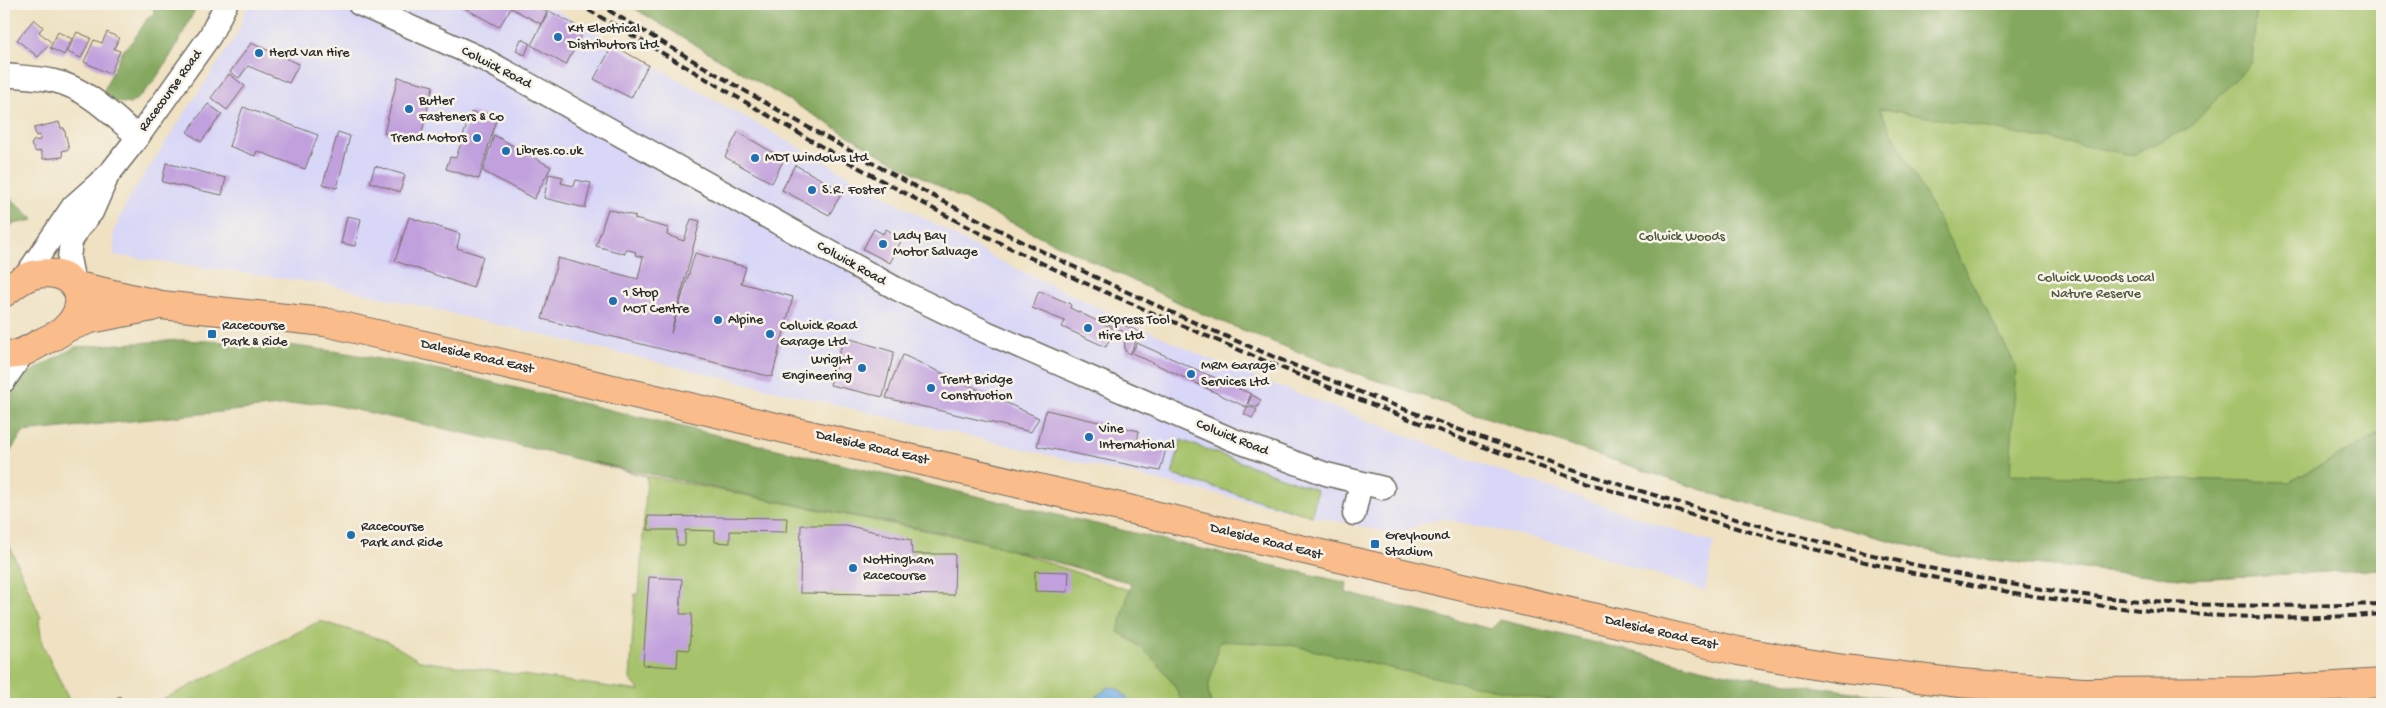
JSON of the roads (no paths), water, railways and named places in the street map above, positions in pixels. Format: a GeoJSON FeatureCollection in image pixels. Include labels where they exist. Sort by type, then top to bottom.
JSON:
{"type":"FeatureCollection","features":[{"type":"Feature","properties":{"kind":"main road","name":"Daleside Road East"},"geometry":{"type":"LineString","coordinates":[[14,285],[43,273],[54,274],[66,277],[76,284],[161,304],[325,322],[1738,651],[1836,668],[1932,679],[2083,692],[2256,691],[2382,683]]}},
{"type":"Feature","properties":{"kind":"main road"},"geometry":{"type":"LineString","coordinates":[[66,328],[79,306],[76,284]]}},
{"type":"Feature","properties":{"kind":"main road","name":"Daleside Road East"},"geometry":{"type":"LineString","coordinates":[[9,360],[66,328],[91,319],[127,314],[161,304]]}},
{"type":"Feature","properties":{"kind":"street","name":"Racecourse Road"},"geometry":{"type":"LineString","coordinates":[[14,285],[73,206],[109,174],[138,137],[210,36],[226,4]]}},
{"type":"Feature","properties":{"kind":"street","name":"Colwick Road"},"geometry":{"type":"LineString","coordinates":[[359,4],[485,60],[897,289],[986,332],[1231,439],[1326,474],[1372,485],[1354,514]]}},
{"type":"Feature","properties":{"kind":"street"},"geometry":{"type":"LineString","coordinates":[[4,75],[54,80],[71,86],[101,106],[138,137]]}},
{"type":"Feature","properties":{"kind":"street","name":"Racecourse Road"},"geometry":{"type":"LineString","coordinates":[[76,284],[69,258],[71,242],[78,229],[92,212],[109,174]]}},
{"type":"Feature","properties":{"kind":"water"},"geometry":{"type":"Polygon","coordinates":[[[1109,687],[1118,689],[1132,704],[1094,704],[1098,695],[1109,687]]]}},
{"type":"Feature","properties":{"kind":"railway"},"geometry":{"type":"LineString","coordinates":[[578,4],[893,187],[1028,257],[1143,309],[1345,394],[1460,438],[1576,479],[1695,516],[1864,562],[2034,596],[2121,608],[2207,615],[2294,617],[2382,614]]}},
{"type":"Feature","properties":{"kind":"railway"},"geometry":{"type":"LineString","coordinates":[[598,4],[851,152],[1007,234],[1098,278],[1189,320],[1375,398],[1565,466],[1661,497],[1808,539],[1911,564],[2014,585],[2118,599],[2171,603],[2277,606],[2382,604]]}},
{"type":"Feature","properties":{"kind":"place","name":"KH Electrical Distributors Ltd"},"geometry":{"type":"Point","coordinates":[558,37]}},
{"type":"Feature","properties":{"kind":"place","name":"Herd Van Hire"},"geometry":{"type":"Point","coordinates":[259,53]}},
{"type":"Feature","properties":{"kind":"place","name":"Butler Fasteners & Co"},"geometry":{"type":"Point","coordinates":[409,109]}},
{"type":"Feature","properties":{"kind":"place","name":"Trend Motors"},"geometry":{"type":"Point","coordinates":[477,138]}},
{"type":"Feature","properties":{"kind":"place","name":"Libres.co.uk"},"geometry":{"type":"Point","coordinates":[506,151]}},
{"type":"Feature","properties":{"kind":"place","name":"MDT Windows Ltd"},"geometry":{"type":"Point","coordinates":[755,158]}},
{"type":"Feature","properties":{"kind":"place","name":"S.R. Foster"},"geometry":{"type":"Point","coordinates":[812,190]}},
{"type":"Feature","properties":{"kind":"place","name":"Lady Bay Motor Salvage"},"geometry":{"type":"Point","coordinates":[883,244]}},
{"type":"Feature","properties":{"kind":"place","name":"1 Stop MOT Centre"},"geometry":{"type":"Point","coordinates":[613,301]}},
{"type":"Feature","properties":{"kind":"place","name":"Alpine"},"geometry":{"type":"Point","coordinates":[718,320]}},
{"type":"Feature","properties":{"kind":"place","name":"Express Tool Hire Ltd"},"geometry":{"type":"Point","coordinates":[1088,328]}},
{"type":"Feature","properties":{"kind":"place","name":"Racecourse Park & Ride"},"geometry":{"type":"Point","coordinates":[212,334]}},
{"type":"Feature","properties":{"kind":"place","name":"Colwick Road Garage Ltd"},"geometry":{"type":"Point","coordinates":[770,334]}},
{"type":"Feature","properties":{"kind":"place","name":"Wright Engineering"},"geometry":{"type":"Point","coordinates":[862,368]}},
{"type":"Feature","properties":{"kind":"place","name":"MRM Garage Services Ltd"},"geometry":{"type":"Point","coordinates":[1191,374]}},
{"type":"Feature","properties":{"kind":"place","name":"Trent Bridge Construction"},"geometry":{"type":"Point","coordinates":[931,388]}},
{"type":"Feature","properties":{"kind":"place","name":"Vine International"},"geometry":{"type":"Point","coordinates":[1089,437]}},
{"type":"Feature","properties":{"kind":"place","name":"Racecourse Park and Ride"},"geometry":{"type":"Point","coordinates":[351,535]}},
{"type":"Feature","properties":{"kind":"place","name":"Greyhound Stadium"},"geometry":{"type":"Point","coordinates":[1375,544]}},
{"type":"Feature","properties":{"kind":"place","name":"Nottingham Racecourse"},"geometry":{"type":"Point","coordinates":[853,568]}},
{"type":"Feature","properties":{"kind":"park label","name":"Colwick Woods"},"geometry":{"type":"Point","coordinates":[1682,237]}},
{"type":"Feature","properties":{"kind":"park label","name":"Colwick Woods Local Nature Reserve"},"geometry":{"type":"Point","coordinates":[2096,286]}}]}
